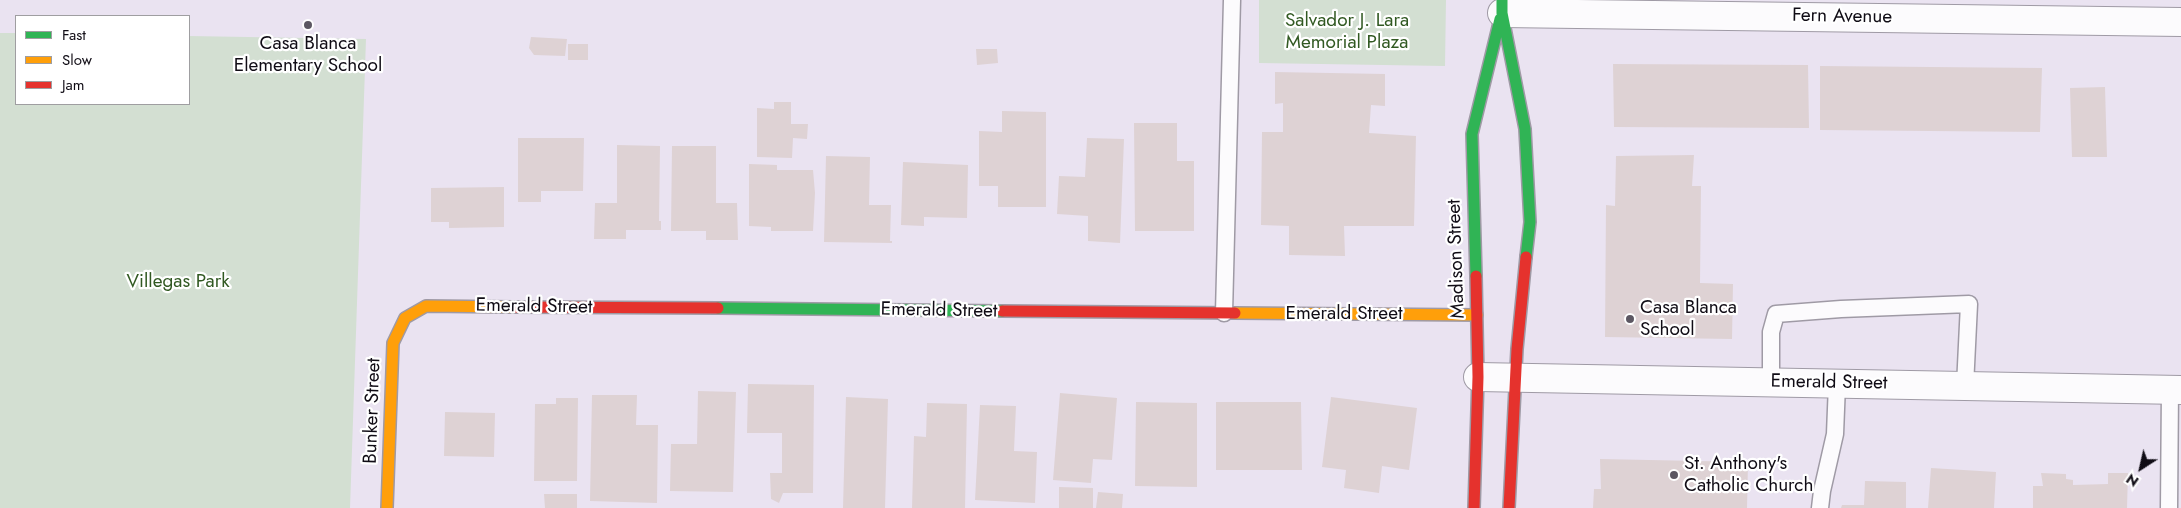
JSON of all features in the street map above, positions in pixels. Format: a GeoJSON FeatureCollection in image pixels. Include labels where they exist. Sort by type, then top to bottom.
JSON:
{"type":"FeatureCollection","features":[{"type":"Feature","properties":{"kind":"street","name":"Fern Avenue"},"geometry":{"type":"LineString","coordinates":[[1502,6],[2181,22]]}},
{"type":"Feature","properties":{"kind":"street","name":"Madison Street"},"geometry":{"type":"LineString","coordinates":[[1474,508],[1478,377],[1472,134],[1502,6]]}},
{"type":"Feature","properties":{"kind":"street"},"geometry":{"type":"LineString","coordinates":[[1502,6],[1525,129],[1530,222],[1516,378],[1510,508]]}},
{"type":"Feature","properties":{"kind":"street","name":"Emerald Street"},"geometry":{"type":"LineString","coordinates":[[405,318],[426,306],[1477,315]]}},
{"type":"Feature","properties":{"kind":"street","name":"Bunker Street"},"geometry":{"type":"LineString","coordinates":[[387,508],[393,344],[405,318]]}},
{"type":"Feature","properties":{"kind":"street","name":"Emerald Street"},"geometry":{"type":"LineString","coordinates":[[1478,377],[2176,390]]}},
{"type":"Feature","properties":{"kind":"lane"},"geometry":{"type":"LineString","coordinates":[[1224,313],[1232,0]]}},
{"type":"Feature","properties":{"kind":"lane"},"geometry":{"type":"LineString","coordinates":[[1771,382],[1771,332],[1776,314],[1842,309],[1969,304],[1965,386]]}},
{"type":"Feature","properties":{"kind":"lane"},"geometry":{"type":"LineString","coordinates":[[1820,508],[1835,434],[1837,384]]}},
{"type":"Feature","properties":{"kind":"lane"},"geometry":{"type":"LineString","coordinates":[[2169,508],[2176,390]]}},
{"type":"Feature","properties":{"kind":"green space","name":"Salvador J. Lara Memorial Plaza"},"geometry":{"type":"Polygon","coordinates":[[[1259,0],[1446,0],[1445,66],[1259,63],[1259,0]]]}},
{"type":"Feature","properties":{"kind":"green space","name":"Villegas Park"},"geometry":{"type":"Polygon","coordinates":[[[0,33],[15,33],[15,105],[190,105],[190,36],[366,39],[350,508],[0,508],[0,33]]]}},
{"type":"Feature","properties":{"kind":"building"},"geometry":{"type":"Polygon","coordinates":[[[531,37],[567,39],[565,56],[534,55],[529,48],[531,37]]]}},
{"type":"Feature","properties":{"kind":"building"},"geometry":{"type":"Polygon","coordinates":[[[568,44],[588,44],[588,60],[568,60],[568,44]]]}},
{"type":"Feature","properties":{"kind":"building"},"geometry":{"type":"Polygon","coordinates":[[[976,49],[997,49],[998,63],[977,65],[976,49]]]}},
{"type":"Feature","properties":{"kind":"building"},"geometry":{"type":"Polygon","coordinates":[[[1613,64],[1808,65],[1809,128],[1614,127],[1613,64]]]}},
{"type":"Feature","properties":{"kind":"building"},"geometry":{"type":"Polygon","coordinates":[[[1820,66],[2042,68],[2040,132],[1820,130],[1820,66]]]}},
{"type":"Feature","properties":{"kind":"building"},"geometry":{"type":"Polygon","coordinates":[[[1275,72],[1385,74],[1385,106],[1371,105],[1369,133],[1416,136],[1414,226],[1344,226],[1345,256],[1289,255],[1289,226],[1261,225],[1262,132],[1283,132],[1283,103],[1275,104],[1275,72]]]}},
{"type":"Feature","properties":{"kind":"building"},"geometry":{"type":"Polygon","coordinates":[[[2105,87],[2107,157],[2072,157],[2070,88],[2105,87]]]}},
{"type":"Feature","properties":{"kind":"building"},"geometry":{"type":"Polygon","coordinates":[[[774,102],[791,102],[791,124],[808,124],[807,139],[793,138],[792,158],[757,157],[757,108],[774,109],[774,102]]]}},
{"type":"Feature","properties":{"kind":"building"},"geometry":{"type":"Polygon","coordinates":[[[1002,111],[1046,112],[1046,207],[998,207],[998,186],[979,186],[979,131],[1002,132],[1002,111]]]}},
{"type":"Feature","properties":{"kind":"building"},"geometry":{"type":"Polygon","coordinates":[[[1134,123],[1177,123],[1177,161],[1194,161],[1194,231],[1135,231],[1134,123]]]}},
{"type":"Feature","properties":{"kind":"building"},"geometry":{"type":"Polygon","coordinates":[[[518,138],[584,138],[583,191],[541,191],[541,202],[518,202],[518,138]]]}},
{"type":"Feature","properties":{"kind":"building"},"geometry":{"type":"Polygon","coordinates":[[[1087,138],[1124,139],[1120,243],[1088,241],[1088,216],[1057,214],[1059,176],[1085,177],[1087,138]]]}},
{"type":"Feature","properties":{"kind":"building"},"geometry":{"type":"Polygon","coordinates":[[[617,145],[660,146],[659,221],[661,221],[661,230],[626,230],[626,239],[594,239],[595,203],[617,203],[617,145]]]}},
{"type":"Feature","properties":{"kind":"building"},"geometry":{"type":"Polygon","coordinates":[[[672,146],[716,146],[716,203],[737,203],[738,240],[706,240],[706,231],[671,231],[672,146]]]}},
{"type":"Feature","properties":{"kind":"building"},"geometry":{"type":"Polygon","coordinates":[[[1694,155],[1692,186],[1701,186],[1700,283],[1733,284],[1732,339],[1605,337],[1606,205],[1615,206],[1616,156],[1694,155]]]}},
{"type":"Feature","properties":{"kind":"building"},"geometry":{"type":"Polygon","coordinates":[[[826,156],[870,157],[869,205],[891,205],[890,241],[892,243],[824,242],[826,156]]]}},
{"type":"Feature","properties":{"kind":"building"},"geometry":{"type":"Polygon","coordinates":[[[903,162],[968,165],[967,218],[924,217],[924,226],[901,225],[903,162]]]}},
{"type":"Feature","properties":{"kind":"building"},"geometry":{"type":"Polygon","coordinates":[[[749,164],[777,165],[777,170],[813,170],[815,193],[813,231],[771,231],[771,227],[749,226],[749,164]]]}},
{"type":"Feature","properties":{"kind":"building"},"geometry":{"type":"Polygon","coordinates":[[[504,187],[504,227],[449,228],[449,222],[431,222],[431,188],[504,187]]]}},
{"type":"Feature","properties":{"kind":"building"},"geometry":{"type":"Polygon","coordinates":[[[748,384],[814,385],[813,493],[783,493],[779,503],[771,499],[770,473],[782,473],[782,433],[747,433],[748,384]]]}},
{"type":"Feature","properties":{"kind":"building"},"geometry":{"type":"Polygon","coordinates":[[[698,391],[736,392],[733,492],[670,491],[671,444],[697,444],[698,391]]]}},
{"type":"Feature","properties":{"kind":"building"},"geometry":{"type":"Polygon","coordinates":[[[1060,393],[1117,398],[1112,460],[1093,459],[1091,483],[1053,480],[1060,393]]]}},
{"type":"Feature","properties":{"kind":"building"},"geometry":{"type":"Polygon","coordinates":[[[592,395],[637,395],[636,425],[658,425],[657,503],[590,501],[592,395]]]}},
{"type":"Feature","properties":{"kind":"building"},"geometry":{"type":"Polygon","coordinates":[[[846,397],[888,399],[885,508],[843,508],[846,397]]]}},
{"type":"Feature","properties":{"kind":"building"},"geometry":{"type":"Polygon","coordinates":[[[1331,397],[1417,408],[1409,470],[1382,466],[1379,493],[1344,488],[1346,470],[1322,467],[1331,397]]]}},
{"type":"Feature","properties":{"kind":"building"},"geometry":{"type":"Polygon","coordinates":[[[556,398],[578,398],[577,481],[534,481],[535,404],[556,404],[556,398]]]}},
{"type":"Feature","properties":{"kind":"building"},"geometry":{"type":"Polygon","coordinates":[[[1136,402],[1197,403],[1197,487],[1135,486],[1136,402]]]}},
{"type":"Feature","properties":{"kind":"building"},"geometry":{"type":"Polygon","coordinates":[[[1216,402],[1301,402],[1302,470],[1216,470],[1216,402]]]}},
{"type":"Feature","properties":{"kind":"building"},"geometry":{"type":"Polygon","coordinates":[[[927,403],[967,404],[965,508],[912,508],[914,436],[926,437],[927,403]]]}},
{"type":"Feature","properties":{"kind":"building"},"geometry":{"type":"Polygon","coordinates":[[[980,405],[1016,406],[1014,451],[1037,452],[1035,503],[975,500],[980,405]]]}},
{"type":"Feature","properties":{"kind":"building"},"geometry":{"type":"Polygon","coordinates":[[[445,412],[495,413],[494,457],[444,456],[445,412]]]}},
{"type":"Feature","properties":{"kind":"building","name":"St. Anthony's Catholic Church"},"geometry":{"type":"Polygon","coordinates":[[[1600,459],[1748,462],[1747,508],[1593,508],[1594,489],[1601,489],[1600,459]]]}},
{"type":"Feature","properties":{"kind":"building"},"geometry":{"type":"Polygon","coordinates":[[[1931,468],[1996,472],[1994,508],[1928,508],[1931,468]]]}},
{"type":"Feature","properties":{"kind":"building"},"geometry":{"type":"Polygon","coordinates":[[[2041,473],[2066,474],[2066,479],[2073,480],[2073,485],[2108,484],[2108,473],[2128,473],[2127,508],[2033,508],[2033,486],[2043,486],[2041,473]]]}},
{"type":"Feature","properties":{"kind":"building"},"geometry":{"type":"Polygon","coordinates":[[[1865,481],[1906,482],[1906,508],[1841,508],[1842,505],[1864,505],[1865,481]]]}},
{"type":"Feature","properties":{"kind":"building"},"geometry":{"type":"Polygon","coordinates":[[[1059,487],[1093,488],[1093,508],[1059,508],[1059,487]]]}},
{"type":"Feature","properties":{"kind":"building"},"geometry":{"type":"Polygon","coordinates":[[[1098,492],[1123,494],[1122,508],[1096,508],[1098,492]]]}},
{"type":"Feature","properties":{"kind":"building"},"geometry":{"type":"Polygon","coordinates":[[[544,494],[577,494],[577,508],[545,508],[544,494]]]}},
{"type":"Feature","properties":{"kind":"traffic: fast"},"geometry":{"type":"LineString","coordinates":[[1502,0],[1502,13],[1525,129],[1530,222],[1526,257]]}},
{"type":"Feature","properties":{"kind":"traffic: fast"},"geometry":{"type":"LineString","coordinates":[[1476,276],[1472,134],[1500,19]]}},
{"type":"Feature","properties":{"kind":"traffic: fast"},"geometry":{"type":"LineString","coordinates":[[718,308],[1002,311]]}},
{"type":"Feature","properties":{"kind":"traffic: slow"},"geometry":{"type":"LineString","coordinates":[[387,508],[393,343],[405,318],[426,306],[513,307]]}},
{"type":"Feature","properties":{"kind":"traffic: slow"},"geometry":{"type":"LineString","coordinates":[[1235,313],[1477,315]]}},
{"type":"Feature","properties":{"kind":"traffic: jam"},"geometry":{"type":"LineString","coordinates":[[1509,508],[1517,349],[1526,257]]}},
{"type":"Feature","properties":{"kind":"traffic: jam"},"geometry":{"type":"LineString","coordinates":[[1474,508],[1478,377],[1476,276]]}},
{"type":"Feature","properties":{"kind":"traffic: jam"},"geometry":{"type":"LineString","coordinates":[[513,307],[718,308]]}},
{"type":"Feature","properties":{"kind":"traffic: jam"},"geometry":{"type":"LineString","coordinates":[[1002,311],[1235,313]]}},
{"type":"Feature","properties":{"kind":"place","name":"Casa Blanca Elementary School"},"geometry":{"type":"Point","coordinates":[308,25]}},
{"type":"Feature","properties":{"kind":"place","name":"Casa Blanca School"},"geometry":{"type":"Point","coordinates":[1630,319]}},
{"type":"Feature","properties":{"kind":"place","name":"St. Anthony's Catholic Church"},"geometry":{"type":"Point","coordinates":[1674,475]}}]}
